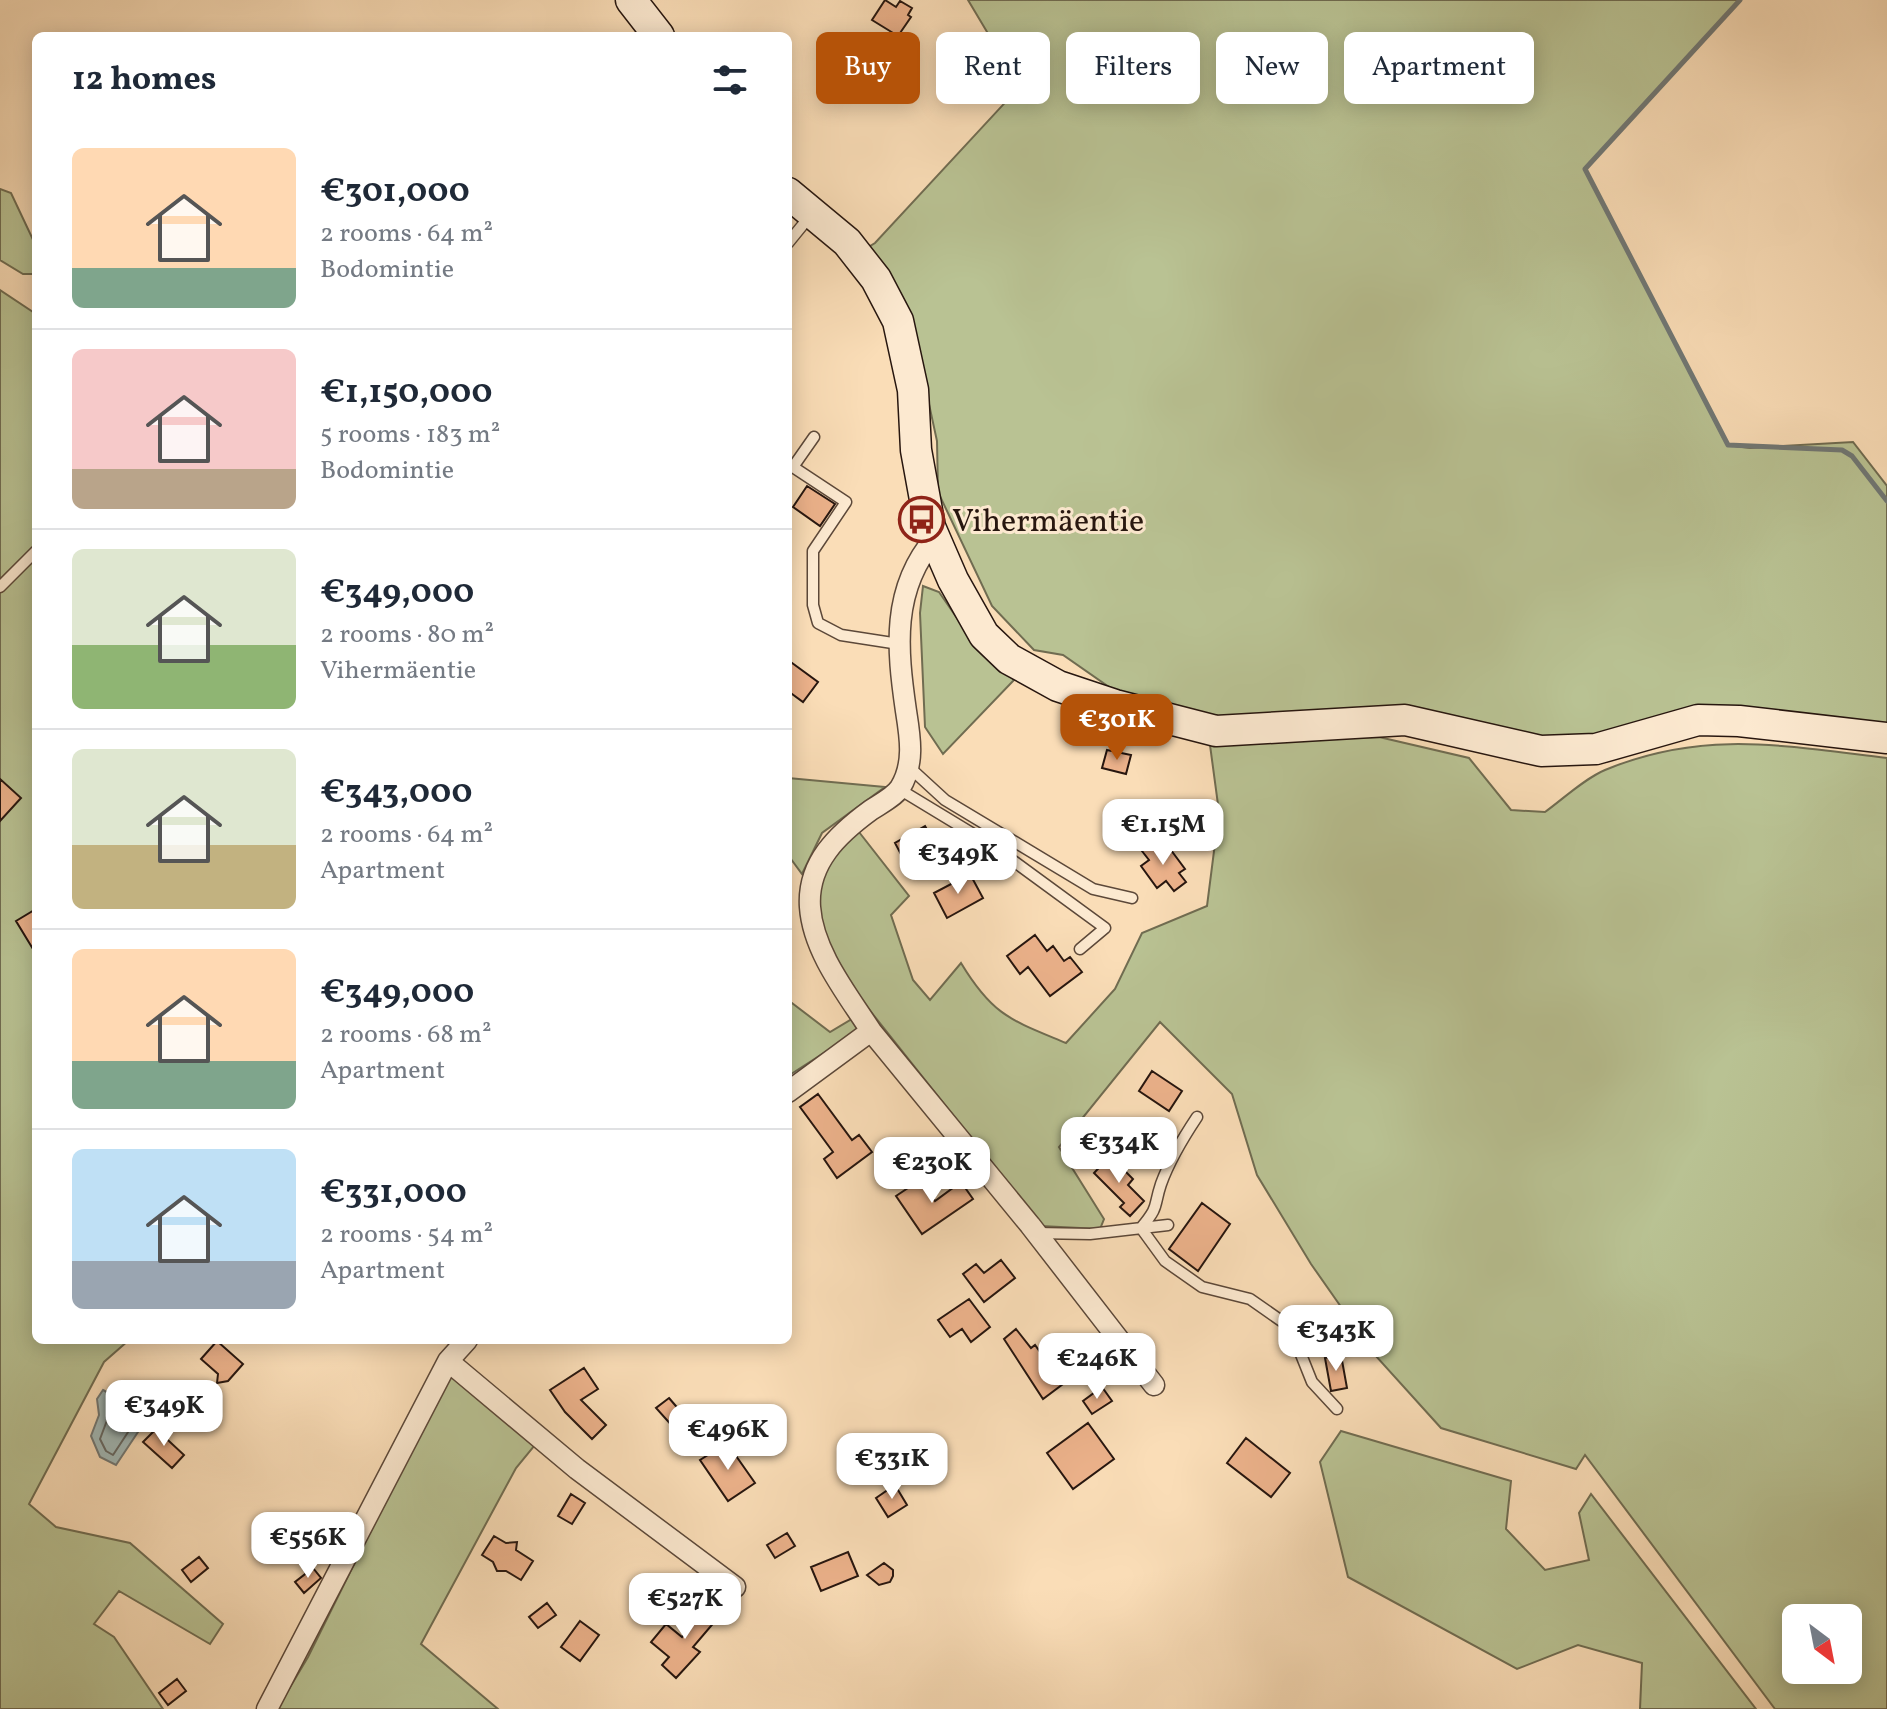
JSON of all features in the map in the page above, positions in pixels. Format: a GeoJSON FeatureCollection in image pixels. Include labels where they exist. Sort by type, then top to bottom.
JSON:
{"type":"FeatureCollection","features":[{"type":"Feature","properties":{"kind":"street"},"geometry":{"type":"LineString","coordinates":[[631,0],[656,32]]}},
{"type":"Feature","properties":{"kind":"street"},"geometry":{"type":"LineString","coordinates":[[792,196],[847,242],[876,279],[898,321],[913,390],[916,450],[935,538],[953,580],[984,635],[1009,659],[1058,686],[1115,705],[1216,731],[1405,720],[1541,751],[1596,749],[1698,720],[1739,721],[1887,738]]}},
{"type":"Feature","properties":{"kind":"street"},"geometry":{"type":"LineString","coordinates":[[935,538],[915,566],[899,618],[899,644],[911,746],[908,766],[899,789],[855,822],[824,851],[811,877],[810,907],[815,933],[837,979],[871,1031],[1036,1233],[1154,1385]]}},
{"type":"Feature","properties":{"kind":"street"},"geometry":{"type":"LineString","coordinates":[[792,1089],[871,1031]]}},
{"type":"Feature","properties":{"kind":"street"},"geometry":{"type":"LineString","coordinates":[[267,1709],[448,1361],[463,1344]]}},
{"type":"Feature","properties":{"kind":"street"},"geometry":{"type":"LineString","coordinates":[[448,1361],[577,1469],[735,1587]]}},
{"type":"Feature","properties":{"kind":"lane"},"geometry":{"type":"LineString","coordinates":[[792,238],[812,214]]}},
{"type":"Feature","properties":{"kind":"lane"},"geometry":{"type":"LineString","coordinates":[[814,437],[793,467],[846,502],[813,551],[813,605],[818,623],[841,635],[899,644]]}},
{"type":"Feature","properties":{"kind":"lane"},"geometry":{"type":"LineString","coordinates":[[0,587],[32,555]]}},
{"type":"Feature","properties":{"kind":"lane"},"geometry":{"type":"LineString","coordinates":[[908,766],[945,800],[1093,889],[1132,898]]}},
{"type":"Feature","properties":{"kind":"lane"},"geometry":{"type":"LineString","coordinates":[[899,789],[993,846],[1105,928],[1080,949]]}},
{"type":"Feature","properties":{"kind":"lane"},"geometry":{"type":"LineString","coordinates":[[1141,1228],[1158,1208],[1160,1186],[1197,1117]]}},
{"type":"Feature","properties":{"kind":"lane"},"geometry":{"type":"LineString","coordinates":[[1036,1233],[1090,1234],[1168,1225]]}},
{"type":"Feature","properties":{"kind":"lane"},"geometry":{"type":"LineString","coordinates":[[1141,1228],[1165,1261],[1202,1287],[1250,1299],[1290,1327],[1312,1382],[1337,1409]]}},
{"type":"Feature","properties":{"kind":"green space"},"geometry":{"type":"Polygon","coordinates":[[[968,0],[1740,0],[1585,169],[1727,445],[1750,448],[1853,442],[1887,486],[1887,726],[1725,709],[1583,741],[1201,715],[1112,689],[1063,655],[1034,650],[992,606],[938,492],[937,441],[921,367],[867,248],[1004,104],[1050,104],[1050,32],[987,32],[968,0]]]}},
{"type":"Feature","properties":{"kind":"green space"},"geometry":{"type":"Polygon","coordinates":[[[0,189],[11,193],[32,238],[32,274],[23,274],[0,260],[0,189]]]}},
{"type":"Feature","properties":{"kind":"green space"},"geometry":{"type":"Polygon","coordinates":[[[0,290],[32,311],[32,1344],[124,1344],[104,1362],[29,1504],[56,1527],[130,1543],[223,1624],[210,1644],[119,1591],[94,1624],[114,1637],[163,1709],[0,1709],[0,290]]]}},
{"type":"Feature","properties":{"kind":"green space"},"geometry":{"type":"Polygon","coordinates":[[[923,586],[939,592],[966,631],[1014,680],[943,754],[925,727],[920,613],[923,586]]]}},
{"type":"Feature","properties":{"kind":"green space"},"geometry":{"type":"Polygon","coordinates":[[[1379,737],[1469,758],[1511,810],[1545,812],[1605,770],[1676,749],[1745,744],[1887,758],[1887,1709],[1775,1709],[1585,1455],[1576,1469],[1441,1428],[1374,1354],[1311,1264],[1257,1175],[1232,1094],[1160,1022],[1059,1147],[1104,1219],[1100,1229],[1041,1226],[848,983],[825,934],[819,910],[819,880],[828,854],[859,832],[909,896],[891,915],[913,980],[930,1000],[961,963],[994,1006],[1017,1022],[1066,1043],[1115,989],[1142,933],[1207,906],[1219,812],[1210,745],[1242,740],[1379,737]]]}},
{"type":"Feature","properties":{"kind":"green space"},"geometry":{"type":"Polygon","coordinates":[[[792,778],[885,787],[822,833],[802,874],[792,860],[792,778]]]}},
{"type":"Feature","properties":{"kind":"green space"},"geometry":{"type":"Polygon","coordinates":[[[792,1003],[830,1032],[852,1019],[858,1031],[792,1073],[792,1003]]]}},
{"type":"Feature","properties":{"kind":"green space"},"geometry":{"type":"Polygon","coordinates":[[[449,1373],[535,1445],[516,1468],[421,1644],[498,1709],[277,1709],[308,1657],[449,1373]]]}},
{"type":"Feature","properties":{"kind":"green space"},"geometry":{"type":"Polygon","coordinates":[[[1341,1431],[1511,1481],[1506,1529],[1545,1570],[1589,1560],[1579,1513],[1591,1494],[1756,1709],[1640,1709],[1642,1663],[1578,1645],[1517,1669],[1348,1577],[1320,1462],[1341,1431]]]}},
{"type":"Feature","properties":{"kind":"water"},"geometry":{"type":"Polygon","coordinates":[[[103,1390],[116,1397],[117,1409],[139,1408],[146,1420],[116,1465],[100,1457],[91,1436],[99,1415],[97,1399],[103,1390]]]}},
{"type":"Feature","properties":{"kind":"building"},"geometry":{"type":"Polygon","coordinates":[[[885,0],[896,7],[900,1],[912,8],[908,15],[911,17],[901,32],[892,32],[872,20],[885,0]]]}},
{"type":"Feature","properties":{"kind":"building"},"geometry":{"type":"Polygon","coordinates":[[[807,486],[835,504],[820,526],[793,507],[807,486]]]}},
{"type":"Feature","properties":{"kind":"building"},"geometry":{"type":"Polygon","coordinates":[[[792,663],[818,682],[803,702],[792,694],[792,663]]]}},
{"type":"Feature","properties":{"kind":"building"},"geometry":{"type":"Polygon","coordinates":[[[1107,750],[1131,755],[1126,774],[1102,768],[1107,750]]]}},
{"type":"Feature","properties":{"kind":"building"},"geometry":{"type":"Polygon","coordinates":[[[0,779],[21,798],[0,821],[0,779]]]}},
{"type":"Feature","properties":{"kind":"building"},"geometry":{"type":"Polygon","coordinates":[[[925,826],[937,847],[906,864],[895,843],[925,826]]]}},
{"type":"Feature","properties":{"kind":"building"},"geometry":{"type":"Polygon","coordinates":[[[1165,842],[1185,869],[1179,873],[1186,882],[1174,891],[1166,881],[1157,888],[1141,866],[1149,860],[1142,851],[1154,843],[1158,848],[1165,842]]]}},
{"type":"Feature","properties":{"kind":"building"},"geometry":{"type":"Polygon","coordinates":[[[970,874],[983,898],[947,918],[934,893],[970,874]]]}},
{"type":"Feature","properties":{"kind":"building"},"geometry":{"type":"Polygon","coordinates":[[[32,911],[32,947],[16,921],[32,911]]]}},
{"type":"Feature","properties":{"kind":"building"},"geometry":{"type":"Polygon","coordinates":[[[1035,935],[1047,951],[1053,946],[1064,961],[1070,957],[1082,972],[1050,996],[1028,967],[1020,974],[1007,956],[1035,935]]]}},
{"type":"Feature","properties":{"kind":"building"},"geometry":{"type":"Polygon","coordinates":[[[1152,1071],[1182,1091],[1169,1111],[1139,1091],[1152,1071]]]}},
{"type":"Feature","properties":{"kind":"building"},"geometry":{"type":"Polygon","coordinates":[[[818,1094],[852,1140],[859,1135],[872,1152],[837,1178],[824,1159],[833,1152],[800,1107],[818,1094]]]}},
{"type":"Feature","properties":{"kind":"building"},"geometry":{"type":"Polygon","coordinates":[[[1110,1156],[1133,1179],[1128,1185],[1144,1201],[1130,1216],[1120,1207],[1124,1203],[1094,1173],[1110,1156]]]}},
{"type":"Feature","properties":{"kind":"building"},"geometry":{"type":"Polygon","coordinates":[[[920,1180],[935,1201],[961,1182],[973,1199],[922,1234],[896,1196],[920,1180]]]}},
{"type":"Feature","properties":{"kind":"building"},"geometry":{"type":"Polygon","coordinates":[[[1202,1203],[1230,1224],[1198,1271],[1169,1249],[1202,1203]]]}},
{"type":"Feature","properties":{"kind":"building"},"geometry":{"type":"Polygon","coordinates":[[[1001,1260],[1015,1278],[984,1302],[963,1274],[976,1264],[984,1273],[1001,1260]]]}},
{"type":"Feature","properties":{"kind":"building"},"geometry":{"type":"Polygon","coordinates":[[[969,1299],[990,1327],[971,1342],[962,1329],[950,1337],[938,1320],[969,1299]]]}},
{"type":"Feature","properties":{"kind":"building"},"geometry":{"type":"Polygon","coordinates":[[[1016,1329],[1031,1348],[1035,1345],[1063,1384],[1043,1399],[1004,1339],[1016,1329]]]}},
{"type":"Feature","properties":{"kind":"building"},"geometry":{"type":"Polygon","coordinates":[[[214,1344],[220,1344],[243,1364],[228,1381],[217,1383],[218,1374],[201,1359],[214,1344]]]}},
{"type":"Feature","properties":{"kind":"building"},"geometry":{"type":"Polygon","coordinates":[[[1341,1355],[1347,1388],[1331,1391],[1325,1358],[1341,1355]]]}},
{"type":"Feature","properties":{"kind":"building"},"geometry":{"type":"Polygon","coordinates":[[[584,1368],[598,1389],[581,1400],[606,1425],[592,1439],[565,1412],[550,1390],[584,1368]]]}},
{"type":"Feature","properties":{"kind":"building"},"geometry":{"type":"Polygon","coordinates":[[[1102,1387],[1112,1401],[1092,1414],[1083,1401],[1102,1387]]]}},
{"type":"Feature","properties":{"kind":"building"},"geometry":{"type":"Polygon","coordinates":[[[669,1398],[687,1419],[675,1429],[656,1408],[669,1398]]]}},
{"type":"Feature","properties":{"kind":"building"},"geometry":{"type":"Polygon","coordinates":[[[1088,1423],[1114,1459],[1073,1489],[1047,1453],[1088,1423]]]}},
{"type":"Feature","properties":{"kind":"building"},"geometry":{"type":"Polygon","coordinates":[[[156,1429],[184,1455],[172,1468],[143,1442],[156,1429]]]}},
{"type":"Feature","properties":{"kind":"building"},"geometry":{"type":"Polygon","coordinates":[[[1246,1438],[1290,1473],[1271,1497],[1227,1463],[1246,1438]]]}},
{"type":"Feature","properties":{"kind":"building"},"geometry":{"type":"Polygon","coordinates":[[[727,1443],[755,1483],[728,1501],[700,1460],[727,1443]]]}},
{"type":"Feature","properties":{"kind":"building"},"geometry":{"type":"Polygon","coordinates":[[[895,1485],[907,1505],[888,1517],[876,1498],[895,1485]]]}},
{"type":"Feature","properties":{"kind":"building"},"geometry":{"type":"Polygon","coordinates":[[[571,1494],[585,1503],[572,1524],[558,1516],[571,1494]]]}},
{"type":"Feature","properties":{"kind":"building"},"geometry":{"type":"Polygon","coordinates":[[[787,1533],[795,1546],[775,1558],[767,1545],[787,1533]]]}},
{"type":"Feature","properties":{"kind":"building"},"geometry":{"type":"Polygon","coordinates":[[[494,1536],[506,1543],[517,1542],[516,1550],[533,1561],[521,1580],[506,1571],[497,1571],[493,1562],[482,1555],[494,1536]]]}},
{"type":"Feature","properties":{"kind":"building"},"geometry":{"type":"Polygon","coordinates":[[[848,1552],[858,1576],[821,1591],[811,1567],[848,1552]]]}},
{"type":"Feature","properties":{"kind":"building"},"geometry":{"type":"Polygon","coordinates":[[[199,1557],[208,1568],[191,1582],[182,1570],[199,1557]]]}},
{"type":"Feature","properties":{"kind":"building"},"geometry":{"type":"Polygon","coordinates":[[[884,1563],[893,1570],[893,1576],[890,1582],[879,1585],[867,1575],[884,1563]]]}},
{"type":"Feature","properties":{"kind":"building"},"geometry":{"type":"Polygon","coordinates":[[[313,1568],[321,1578],[304,1593],[295,1582],[313,1568]]]}},
{"type":"Feature","properties":{"kind":"building"},"geometry":{"type":"Polygon","coordinates":[[[710,1602],[722,1613],[693,1647],[700,1652],[676,1678],[662,1665],[669,1657],[651,1642],[666,1624],[682,1637],[710,1602]]]}},
{"type":"Feature","properties":{"kind":"building"},"geometry":{"type":"Polygon","coordinates":[[[547,1603],[556,1615],[538,1628],[529,1617],[547,1603]]]}},
{"type":"Feature","properties":{"kind":"building"},"geometry":{"type":"Polygon","coordinates":[[[580,1621],[599,1635],[580,1661],[561,1647],[580,1621]]]}},
{"type":"Feature","properties":{"kind":"building"},"geometry":{"type":"Polygon","coordinates":[[[177,1679],[186,1691],[168,1705],[159,1693],[177,1679]]]}},
{"type":"Feature","properties":{"kind":"waterway"},"geometry":{"type":"LineString","coordinates":[[1740,0],[1585,169],[1728,445],[1842,450],[1852,456],[1887,501]]}},
{"type":"Feature","properties":{"kind":"place","name":"Vihermäentie"},"geometry":{"type":"Point","coordinates":[921,520]}}]}
